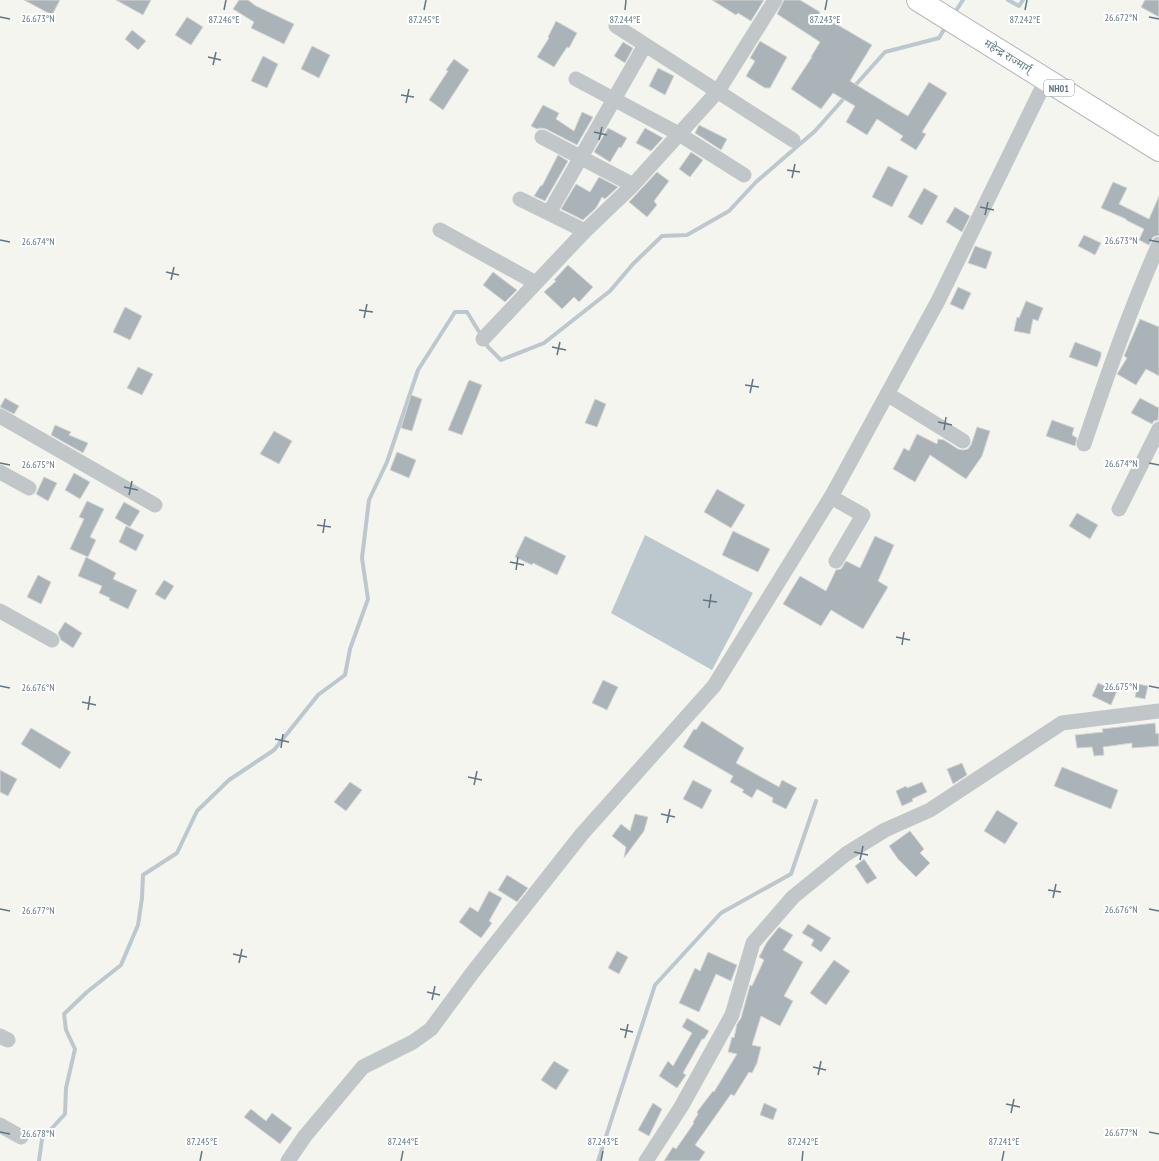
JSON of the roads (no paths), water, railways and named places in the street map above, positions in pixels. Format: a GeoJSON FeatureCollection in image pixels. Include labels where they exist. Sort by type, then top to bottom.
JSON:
{"type":"FeatureCollection","features":[{"type":"Feature","properties":{"kind":"highway","name":"महेन्द्र राज्मार्ग्"},"geometry":{"type":"LineString","coordinates":[[918,0],[1159,150]]}},
{"type":"Feature","properties":{"kind":"street"},"geometry":{"type":"LineString","coordinates":[[483,339],[585,231],[633,185],[718,91],[775,0]]}},
{"type":"Feature","properties":{"kind":"street"},"geometry":{"type":"LineString","coordinates":[[616,26],[792,140]]}},
{"type":"Feature","properties":{"kind":"street"},"geometry":{"type":"LineString","coordinates":[[549,214],[645,45]]}},
{"type":"Feature","properties":{"kind":"street"},"geometry":{"type":"LineString","coordinates":[[576,79],[679,134],[744,176]]}},
{"type":"Feature","properties":{"kind":"street"},"geometry":{"type":"LineString","coordinates":[[288,1161],[305,1136],[363,1067],[413,1042],[431,1029],[473,972],[582,834],[714,686],[782,586],[831,497],[938,301],[1046,80]]}},
{"type":"Feature","properties":{"kind":"street"},"geometry":{"type":"LineString","coordinates":[[542,137],[633,185]]}},
{"type":"Feature","properties":{"kind":"street"},"geometry":{"type":"LineString","coordinates":[[520,199],[585,231]]}},
{"type":"Feature","properties":{"kind":"street"},"geometry":{"type":"LineString","coordinates":[[440,230],[536,283]]}},
{"type":"Feature","properties":{"kind":"street"},"geometry":{"type":"LineString","coordinates":[[1084,444],[1111,363],[1146,273],[1159,244]]}},
{"type":"Feature","properties":{"kind":"street"},"geometry":{"type":"LineString","coordinates":[[887,394],[963,441]]}},
{"type":"Feature","properties":{"kind":"street"},"geometry":{"type":"LineString","coordinates":[[0,416],[155,505]]}},
{"type":"Feature","properties":{"kind":"street"},"geometry":{"type":"LineString","coordinates":[[1119,509],[1159,429]]}},
{"type":"Feature","properties":{"kind":"street"},"geometry":{"type":"LineString","coordinates":[[0,472],[29,488]]}},
{"type":"Feature","properties":{"kind":"street"},"geometry":{"type":"LineString","coordinates":[[831,497],[863,515],[836,561]]}},
{"type":"Feature","properties":{"kind":"street"},"geometry":{"type":"LineString","coordinates":[[0,611],[52,640]]}},
{"type":"Feature","properties":{"kind":"street"},"geometry":{"type":"LineString","coordinates":[[646,1161],[681,1107],[732,1014],[753,943],[793,896],[846,854],[885,830],[930,810],[1062,723],[1159,710]]}},
{"type":"Feature","properties":{"kind":"street"},"geometry":{"type":"LineString","coordinates":[[0,1125],[21,1137]]}},
{"type":"Feature","properties":{"kind":"waterway"},"geometry":{"type":"LineString","coordinates":[[953,15],[963,0]]}},
{"type":"Feature","properties":{"kind":"waterway"},"geometry":{"type":"LineString","coordinates":[[1008,0],[1019,6],[1023,0]]}},
{"type":"Feature","properties":{"kind":"waterway"},"geometry":{"type":"LineString","coordinates":[[852,89],[885,52],[939,38],[946,26]]}},
{"type":"Feature","properties":{"kind":"waterway"},"geometry":{"type":"LineString","coordinates":[[485,341],[488,347],[501,360],[544,343],[610,291],[633,264],[662,236],[687,235],[729,211],[756,182],[815,131],[847,95]]}},
{"type":"Feature","properties":{"kind":"waterway"},"geometry":{"type":"LineString","coordinates":[[39,1161],[42,1139],[65,1114],[66,1088],[75,1049],[66,1030],[64,1014],[87,992],[121,965],[138,925],[142,898],[143,875],[177,853],[197,811],[229,780],[274,750],[318,695],[345,675],[350,649],[368,599],[362,558],[369,500],[387,462],[418,370],[455,312],[467,312],[481,335]]}},
{"type":"Feature","properties":{"kind":"waterway"},"geometry":{"type":"LineString","coordinates":[[598,1161],[655,985],[721,913],[791,874],[816,801]]}}]}
